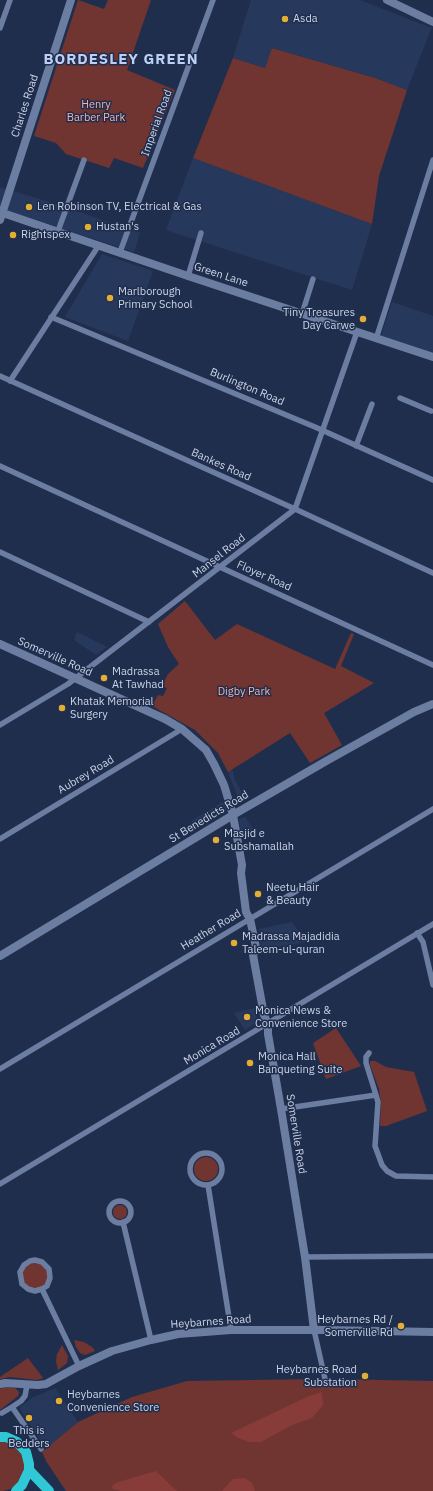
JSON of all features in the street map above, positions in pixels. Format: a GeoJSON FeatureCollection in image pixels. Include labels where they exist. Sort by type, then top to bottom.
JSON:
{"type":"FeatureCollection","features":[{"type":"Feature","properties":{"kind":"highway"},"geometry":{"type":"LineString","coordinates":[[2,1434],[17,1442],[26,1452],[29,1464],[29,1470],[22,1485],[16,1491]]}},
{"type":"Feature","properties":{"kind":"highway"},"geometry":{"type":"LineString","coordinates":[[29,1470],[49,1491]]}},
{"type":"Feature","properties":{"kind":"street"},"geometry":{"type":"LineString","coordinates":[[0,28],[10,0]]}},
{"type":"Feature","properties":{"kind":"street","name":"Charles Road"},"geometry":{"type":"LineString","coordinates":[[1,215],[71,0]]}},
{"type":"Feature","properties":{"kind":"street","name":"Imperial Road"},"geometry":{"type":"LineString","coordinates":[[120,252],[213,0]]}},
{"type":"Feature","properties":{"kind":"street"},"geometry":{"type":"LineString","coordinates":[[387,0],[396,2],[433,22]]}},
{"type":"Feature","properties":{"kind":"street"},"geometry":{"type":"LineString","coordinates":[[58,231],[84,160]]}},
{"type":"Feature","properties":{"kind":"street"},"geometry":{"type":"LineString","coordinates":[[376,339],[433,160]]}},
{"type":"Feature","properties":{"kind":"street","name":"Green Lane"},"geometry":{"type":"LineString","coordinates":[[1,215],[58,231],[188,276],[433,357]]}},
{"type":"Feature","properties":{"kind":"street"},"geometry":{"type":"LineString","coordinates":[[188,276],[201,233]]}},
{"type":"Feature","properties":{"kind":"street"},"geometry":{"type":"LineString","coordinates":[[10,381],[99,245]]}},
{"type":"Feature","properties":{"kind":"street"},"geometry":{"type":"LineString","coordinates":[[302,314],[313,279]]}},
{"type":"Feature","properties":{"kind":"street","name":"Burlington Road"},"geometry":{"type":"LineString","coordinates":[[51,317],[322,430],[433,480]]}},
{"type":"Feature","properties":{"kind":"street"},"geometry":{"type":"LineString","coordinates":[[295,509],[356,332]]}},
{"type":"Feature","properties":{"kind":"street","name":"Bankes Road"},"geometry":{"type":"LineString","coordinates":[[0,376],[433,573]]}},
{"type":"Feature","properties":{"kind":"street"},"geometry":{"type":"LineString","coordinates":[[400,398],[432,411],[433,404]]}},
{"type":"Feature","properties":{"kind":"street"},"geometry":{"type":"LineString","coordinates":[[356,446],[372,404]]}},
{"type":"Feature","properties":{"kind":"street","name":"Floyer Road"},"geometry":{"type":"LineString","coordinates":[[0,466],[433,665]]}},
{"type":"Feature","properties":{"kind":"street","name":"Mansel Road"},"geometry":{"type":"LineString","coordinates":[[0,725],[76,678],[221,568],[295,509]]}},
{"type":"Feature","properties":{"kind":"street"},"geometry":{"type":"LineString","coordinates":[[0,552],[149,622]]}},
{"type":"Feature","properties":{"kind":"street","name":"Somerville Road"},"geometry":{"type":"LineString","coordinates":[[0,644],[165,719],[182,729],[206,750],[224,785],[233,815],[242,865],[241,873],[246,912],[250,919],[256,947],[253,955],[264,1015],[268,1024],[268,1034],[305,1257],[314,1330],[325,1380]]}},
{"type":"Feature","properties":{"kind":"street","name":"St Benedicts Road"},"geometry":{"type":"LineString","coordinates":[[0,956],[233,815],[414,712],[433,704]]}},
{"type":"Feature","properties":{"kind":"street","name":"Aubrey Road"},"geometry":{"type":"LineString","coordinates":[[0,839],[182,729]]}},
{"type":"Feature","properties":{"kind":"street","name":"Heather Road"},"geometry":{"type":"LineString","coordinates":[[0,1069],[433,808]]}},
{"type":"Feature","properties":{"kind":"street","name":"Monica Road"},"geometry":{"type":"LineString","coordinates":[[0,1184],[433,924]]}},
{"type":"Feature","properties":{"kind":"street"},"geometry":{"type":"LineString","coordinates":[[417,933],[423,942],[433,985]]}},
{"type":"Feature","properties":{"kind":"street"},"geometry":{"type":"LineString","coordinates":[[369,1053],[366,1057],[366,1064],[378,1102],[375,1146],[382,1165],[387,1171],[396,1176],[433,1177]]}},
{"type":"Feature","properties":{"kind":"street"},"geometry":{"type":"LineString","coordinates":[[281,1109],[376,1095]]}},
{"type":"Feature","properties":{"kind":"street"},"geometry":{"type":"LineString","coordinates":[[207,1154],[214,1155],[222,1166],[222,1172],[219,1178],[215,1183],[208,1185],[202,1185],[196,1182],[190,1170],[191,1164],[195,1158],[207,1154]]}},
{"type":"Feature","properties":{"kind":"street"},"geometry":{"type":"LineString","coordinates":[[208,1185],[231,1330]]}},
{"type":"Feature","properties":{"kind":"street"},"geometry":{"type":"LineString","coordinates":[[122,1222],[150,1340]]}},
{"type":"Feature","properties":{"kind":"street"},"geometry":{"type":"LineString","coordinates":[[305,1257],[433,1256]]}},
{"type":"Feature","properties":{"kind":"street"},"geometry":{"type":"LineString","coordinates":[[35,1260],[42,1262],[49,1269],[50,1278],[47,1286],[42,1289],[35,1291],[28,1289],[22,1284],[20,1272],[24,1265],[30,1261],[35,1260]]}},
{"type":"Feature","properties":{"kind":"street"},"geometry":{"type":"LineString","coordinates":[[42,1289],[79,1366]]}},
{"type":"Feature","properties":{"kind":"street","name":"Heybarnes Road"},"geometry":{"type":"LineString","coordinates":[[0,1384],[5,1383],[38,1386],[46,1384],[79,1366],[112,1351],[178,1334],[231,1330],[433,1332]]}},
{"type":"Feature","properties":{"kind":"street"},"geometry":{"type":"LineString","coordinates":[[2,1413],[21,1401],[25,1396],[27,1385]]}},
{"type":"Feature","properties":{"kind":"street"},"geometry":{"type":"LineString","coordinates":[[12,1407],[40,1449]]}},
{"type":"Feature","properties":{"kind":"shaded area"},"geometry":{"type":"Polygon","coordinates":[[[251,0],[360,0],[432,27],[407,90],[375,78],[273,48],[265,68],[233,58],[251,0]]]}},
{"type":"Feature","properties":{"kind":"shaded area"},"geometry":{"type":"Polygon","coordinates":[[[193,158],[372,224],[352,290],[166,230],[193,158]]]}},
{"type":"Feature","properties":{"kind":"shaded area"},"geometry":{"type":"Polygon","coordinates":[[[0,187],[59,205],[140,233],[134,252],[0,208],[0,187]]]}},
{"type":"Feature","properties":{"kind":"shaded area","name":"Marlborough Primary School"},"geometry":{"type":"Polygon","coordinates":[[[102,254],[153,271],[128,341],[65,317],[102,254]]]}},
{"type":"Feature","properties":{"kind":"shaded area"},"geometry":{"type":"Polygon","coordinates":[[[392,302],[433,316],[433,353],[381,336],[392,302]]]}},
{"type":"Feature","properties":{"kind":"shaded area"},"geometry":{"type":"Polygon","coordinates":[[[77,632],[107,647],[96,655],[74,640],[77,632]]]}},
{"type":"Feature","properties":{"kind":"shaded area"},"geometry":{"type":"Polygon","coordinates":[[[232,769],[235,780],[246,800],[240,803],[228,772],[232,769]]]}},
{"type":"Feature","properties":{"kind":"shaded area"},"geometry":{"type":"Polygon","coordinates":[[[224,801],[227,810],[196,830],[191,821],[224,801]]]}},
{"type":"Feature","properties":{"kind":"shaded area"},"geometry":{"type":"Polygon","coordinates":[[[245,817],[255,832],[242,839],[239,819],[245,817]]]}},
{"type":"Feature","properties":{"kind":"shaded area"},"geometry":{"type":"Polygon","coordinates":[[[292,922],[306,942],[262,950],[259,929],[292,922]]]}},
{"type":"Feature","properties":{"kind":"shaded area","name":"Monica News & Convenience Store"},"geometry":{"type":"Polygon","coordinates":[[[255,1008],[257,1022],[245,1030],[234,1013],[255,1008]]]}},
{"type":"Feature","properties":{"kind":"shaded area"},"geometry":{"type":"Polygon","coordinates":[[[55,1388],[78,1422],[46,1449],[20,1409],[21,1406],[32,1398],[55,1388]]]}},
{"type":"Feature","properties":{"kind":"shaded area"},"geometry":{"type":"Polygon","coordinates":[[[322,1392],[323,1405],[312,1418],[290,1426],[261,1442],[249,1442],[238,1438],[231,1433],[309,1396],[322,1392]]]}},
{"type":"Feature","properties":{"kind":"shaded area"},"geometry":{"type":"Polygon","coordinates":[[[156,1471],[177,1491],[120,1491],[111,1488],[115,1483],[156,1471]]]}},
{"type":"Feature","properties":{"kind":"shaded area"},"geometry":{"type":"Polygon","coordinates":[[[245,1478],[252,1483],[255,1491],[222,1491],[233,1479],[245,1478]]]}},
{"type":"Feature","properties":{"kind":"green space","name":"Henry Barber Park"},"geometry":{"type":"Polygon","coordinates":[[[78,0],[104,9],[108,0],[151,0],[127,70],[175,90],[143,168],[114,158],[109,168],[66,154],[56,143],[34,136],[78,0]]]}},
{"type":"Feature","properties":{"kind":"green space"},"geometry":{"type":"Polygon","coordinates":[[[272,48],[375,78],[407,90],[379,176],[372,224],[193,158],[233,58],[265,68],[272,48]]]}},
{"type":"Feature","properties":{"kind":"green space","name":"Digby Park"},"geometry":{"type":"Polygon","coordinates":[[[185,601],[215,640],[237,624],[335,669],[351,633],[354,634],[341,666],[374,683],[324,713],[342,745],[310,763],[290,733],[228,772],[218,753],[195,730],[152,706],[158,695],[163,696],[167,688],[162,686],[168,674],[179,664],[168,647],[158,624],[185,601]]]}},
{"type":"Feature","properties":{"kind":"green space"},"geometry":{"type":"Polygon","coordinates":[[[336,1028],[361,1066],[326,1079],[313,1043],[336,1028]]]}},
{"type":"Feature","properties":{"kind":"green space"},"geometry":{"type":"Polygon","coordinates":[[[370,1061],[375,1061],[386,1067],[414,1072],[427,1111],[386,1126],[380,1126],[381,1104],[379,1089],[370,1065],[370,1061]]]}},
{"type":"Feature","properties":{"kind":"green space"},"geometry":{"type":"Polygon","coordinates":[[[206,1157],[211,1158],[217,1164],[217,1174],[211,1180],[206,1181],[201,1180],[195,1174],[194,1169],[195,1164],[201,1158],[206,1157]]]}},
{"type":"Feature","properties":{"kind":"green space"},"geometry":{"type":"Polygon","coordinates":[[[117,1205],[123,1205],[127,1209],[127,1215],[123,1219],[117,1219],[113,1215],[113,1209],[117,1205]]]}},
{"type":"Feature","properties":{"kind":"green space"},"geometry":{"type":"Polygon","coordinates":[[[35,1263],[44,1267],[48,1276],[44,1285],[35,1289],[26,1285],[22,1276],[26,1267],[35,1263]]]}},
{"type":"Feature","properties":{"kind":"green space"},"geometry":{"type":"Polygon","coordinates":[[[74,1340],[84,1342],[95,1351],[85,1355],[80,1353],[74,1340]]]}},
{"type":"Feature","properties":{"kind":"green space"},"geometry":{"type":"Polygon","coordinates":[[[62,1345],[68,1356],[67,1363],[58,1370],[56,1361],[57,1354],[62,1345]]]}},
{"type":"Feature","properties":{"kind":"green space"},"geometry":{"type":"Polygon","coordinates":[[[28,1358],[43,1378],[37,1380],[10,1377],[0,1379],[0,1377],[28,1358]]]}},
{"type":"Feature","properties":{"kind":"green space"},"geometry":{"type":"Polygon","coordinates":[[[320,1379],[325,1381],[329,1379],[433,1381],[433,1491],[66,1491],[46,1461],[42,1452],[78,1422],[132,1397],[187,1381],[320,1379]]]}},
{"type":"Feature","properties":{"kind":"green space"},"geometry":{"type":"Polygon","coordinates":[[[3,1387],[15,1388],[19,1392],[18,1396],[0,1410],[0,1389],[3,1387]]]}},
{"type":"Feature","properties":{"kind":"green space"},"geometry":{"type":"Polygon","coordinates":[[[0,1441],[15,1447],[21,1454],[24,1461],[24,1469],[17,1484],[10,1489],[3,1491],[0,1491],[0,1441]]]}},
{"type":"Feature","properties":{"kind":"place","name":"Asda"},"geometry":{"type":"Point","coordinates":[285,19]}},
{"type":"Feature","properties":{"kind":"place","name":"Len Robinson TV, Electrical & Gas"},"geometry":{"type":"Point","coordinates":[29,207]}},
{"type":"Feature","properties":{"kind":"place","name":"Hustan's"},"geometry":{"type":"Point","coordinates":[88,227]}},
{"type":"Feature","properties":{"kind":"place","name":"Rightspex"},"geometry":{"type":"Point","coordinates":[13,235]}},
{"type":"Feature","properties":{"kind":"place","name":"Marlborough Primary School"},"geometry":{"type":"Point","coordinates":[110,298]}},
{"type":"Feature","properties":{"kind":"place","name":"Tiny Treasures Day Carwe"},"geometry":{"type":"Point","coordinates":[363,319]}},
{"type":"Feature","properties":{"kind":"place","name":"Madrassa At Tawhad"},"geometry":{"type":"Point","coordinates":[104,678]}},
{"type":"Feature","properties":{"kind":"place","name":"Khatak Memorial Surgery"},"geometry":{"type":"Point","coordinates":[62,708]}},
{"type":"Feature","properties":{"kind":"place","name":"Masjid e Subshamallah"},"geometry":{"type":"Point","coordinates":[216,840]}},
{"type":"Feature","properties":{"kind":"place","name":"Neetu Hair & Beauty"},"geometry":{"type":"Point","coordinates":[258,894]}},
{"type":"Feature","properties":{"kind":"place","name":"Madrassa Majadidia Taleem-ul-quran"},"geometry":{"type":"Point","coordinates":[234,943]}},
{"type":"Feature","properties":{"kind":"place","name":"Monica News & Convenience Store"},"geometry":{"type":"Point","coordinates":[247,1017]}},
{"type":"Feature","properties":{"kind":"place","name":"Monica Hall Banqueting Suite"},"geometry":{"type":"Point","coordinates":[250,1063]}},
{"type":"Feature","properties":{"kind":"place","name":"Heybarnes Rd / Somerville Rd"},"geometry":{"type":"Point","coordinates":[401,1326]}},
{"type":"Feature","properties":{"kind":"place","name":"Heybarnes Road Substation"},"geometry":{"type":"Point","coordinates":[365,1376]}},
{"type":"Feature","properties":{"kind":"place","name":"Heybarnes Convenience Store"},"geometry":{"type":"Point","coordinates":[59,1401]}},
{"type":"Feature","properties":{"kind":"place","name":"This is Bedders"},"geometry":{"type":"Point","coordinates":[29,1418]}},
{"type":"Feature","properties":{"kind":"district","name":"BORDESLEY GREEN"},"geometry":{"type":"Point","coordinates":[121,60]}}]}
